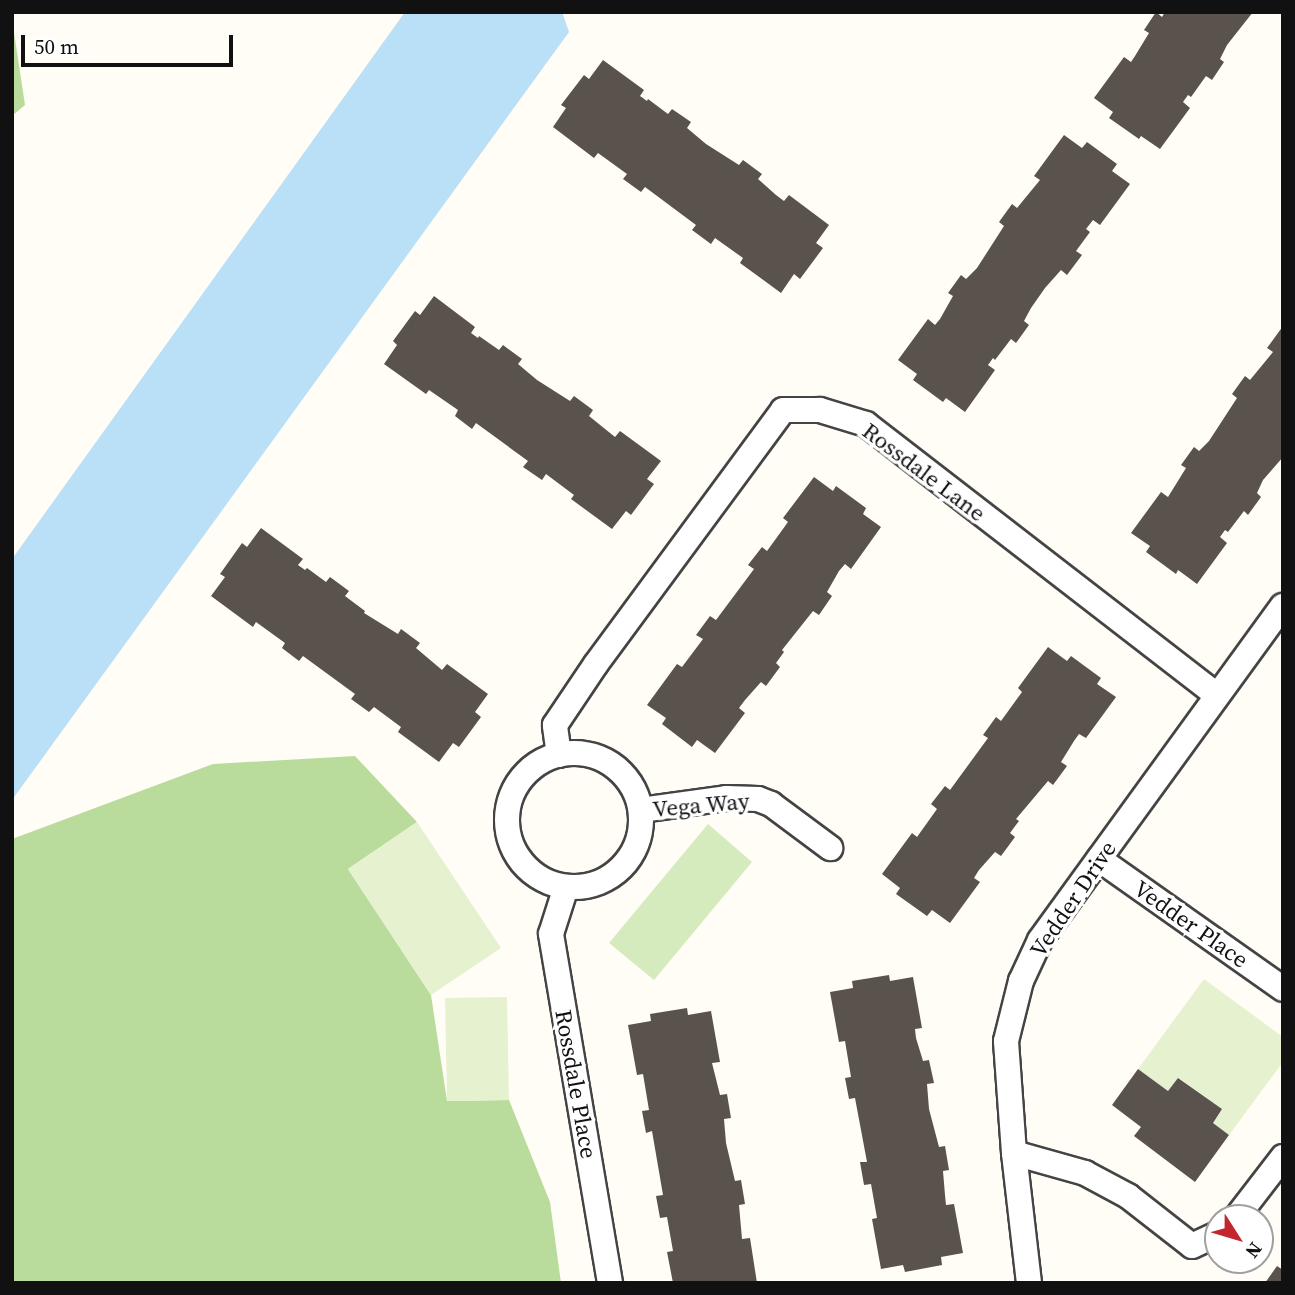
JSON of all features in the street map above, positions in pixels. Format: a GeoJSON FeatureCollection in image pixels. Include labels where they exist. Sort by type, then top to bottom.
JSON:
{"type":"FeatureCollection","features":[{"type":"Feature","properties":{"kind":"street","name":"Rossdale Lane"},"geometry":{"type":"LineString","coordinates":[[559,755],[555,725],[596,664],[783,410],[820,410],[866,424],[1217,695]]}},
{"type":"Feature","properties":{"kind":"street","name":"Vedder Drive"},"geometry":{"type":"LineString","coordinates":[[1029,1283],[1014,1153],[1006,1041],[1021,981],[1040,940],[1283,606]]}},
{"type":"Feature","properties":{"kind":"street"},"geometry":{"type":"LineString","coordinates":[[559,755],[592,756],[621,771],[634,789],[640,810],[641,831],[634,850],[622,867],[606,880],[586,887],[566,887],[546,882],[528,870],[515,854],[508,835],[507,813],[512,793],[531,769],[559,755]]}},
{"type":"Feature","properties":{"kind":"street","name":"Vega Way"},"geometry":{"type":"LineString","coordinates":[[640,810],[726,798],[758,799],[771,804],[830,848]]}},
{"type":"Feature","properties":{"kind":"street","name":"Vedder Place"},"geometry":{"type":"LineString","coordinates":[[1100,859],[1283,989]]}},
{"type":"Feature","properties":{"kind":"street","name":"Rossdale Place"},"geometry":{"type":"LineString","coordinates":[[566,887],[551,934],[610,1283]]}},
{"type":"Feature","properties":{"kind":"street"},"geometry":{"type":"LineString","coordinates":[[1014,1153],[1086,1173],[1128,1196],[1192,1246],[1204,1240]]}},
{"type":"Feature","properties":{"kind":"street"},"geometry":{"type":"LineString","coordinates":[[1247,1204],[1283,1157]]}},
{"type":"Feature","properties":{"kind":"green space"},"geometry":{"type":"Polygon","coordinates":[[[12,19],[25,105],[12,116],[12,19]]]}},
{"type":"Feature","properties":{"kind":"green space"},"geometry":{"type":"Polygon","coordinates":[[[355,756],[417,822],[348,869],[431,995],[447,1101],[509,1100],[550,1202],[561,1283],[12,1283],[12,839],[213,764],[355,756]]]}},
{"type":"Feature","properties":{"kind":"green space"},"geometry":{"type":"Polygon","coordinates":[[[417,822],[501,948],[431,995],[348,869],[417,822]]]}},
{"type":"Feature","properties":{"kind":"green space"},"geometry":{"type":"Polygon","coordinates":[[[708,824],[752,862],[654,980],[609,943],[708,824]]]}},
{"type":"Feature","properties":{"kind":"green space"},"geometry":{"type":"Polygon","coordinates":[[[1204,979],[1283,1037],[1283,1062],[1229,1135],[1213,1123],[1222,1109],[1179,1078],[1168,1091],[1138,1069],[1204,979]]]}},
{"type":"Feature","properties":{"kind":"green space"},"geometry":{"type":"Polygon","coordinates":[[[507,997],[509,1100],[447,1101],[445,998],[507,997]]]}},
{"type":"Feature","properties":{"kind":"water"},"geometry":{"type":"Polygon","coordinates":[[[405,12],[562,12],[569,32],[12,800],[12,559],[405,12]]]}},
{"type":"Feature","properties":{"kind":"building"},"geometry":{"type":"Polygon","coordinates":[[[1156,12],[1162,17],[1165,12],[1253,12],[1227,45],[1220,59],[1224,62],[1212,80],[1206,76],[1191,97],[1188,95],[1183,102],[1190,108],[1160,149],[1141,136],[1139,139],[1109,118],[1113,112],[1094,98],[1124,57],[1131,62],[1149,33],[1144,30],[1156,12]]]}},
{"type":"Feature","properties":{"kind":"building"},"geometry":{"type":"Polygon","coordinates":[[[603,60],[644,90],[640,96],[668,114],[672,109],[691,122],[687,128],[706,144],[739,165],[743,160],[762,174],[758,179],[776,195],[784,201],[789,195],[829,225],[816,243],[823,248],[800,279],[794,274],[781,293],[740,263],[743,258],[715,238],[711,244],[692,230],[696,225],[645,187],[641,192],[623,179],[627,174],[598,153],[594,158],[553,127],[566,108],[561,105],[584,75],[589,79],[603,60]]]}},
{"type":"Feature","properties":{"kind":"building"},"geometry":{"type":"Polygon","coordinates":[[[1064,135],[1082,148],[1087,142],[1117,164],[1112,171],[1130,184],[1100,225],[1093,220],[1086,229],[1090,232],[1076,251],[1082,255],[1067,275],[1061,270],[1045,288],[1024,321],[1029,325],[1016,343],[1011,339],[995,360],[993,358],[988,365],[995,370],[965,412],[946,398],[943,402],[913,380],[917,374],[898,360],[928,319],[935,325],[940,319],[953,296],[948,293],[961,275],[966,279],[977,268],[1004,226],[999,222],[1012,204],[1017,208],[1040,180],[1034,176],[1064,135]]]}},
{"type":"Feature","properties":{"kind":"building"},"geometry":{"type":"Polygon","coordinates":[[[434,296],[475,327],[471,333],[499,350],[503,345],[522,359],[518,364],[537,380],[570,401],[574,396],[593,410],[589,416],[615,437],[620,431],[661,461],[647,479],[654,484],[631,515],[626,511],[612,529],[571,499],[574,495],[546,474],[542,480],[523,467],[528,461],[476,423],[472,429],[455,416],[458,410],[429,390],[426,394],[384,364],[397,345],[393,341],[415,311],[420,315],[434,296]]]}},
{"type":"Feature","properties":{"kind":"building"},"geometry":{"type":"Polygon","coordinates":[[[1283,326],[1283,457],[1263,480],[1257,493],[1261,497],[1248,515],[1244,511],[1228,532],[1225,530],[1220,537],[1227,543],[1197,584],[1178,570],[1176,574],[1146,552],[1150,546],[1131,533],[1161,492],[1168,497],[1186,468],[1181,465],[1194,447],[1199,451],[1209,441],[1237,398],[1232,394],[1245,376],[1250,380],[1273,352],[1267,348],[1283,326]]]}},
{"type":"Feature","properties":{"kind":"building"},"geometry":{"type":"Polygon","coordinates":[[[814,477],[833,491],[836,486],[866,508],[863,514],[881,527],[851,569],[845,564],[839,571],[827,592],[832,596],[819,615],[813,611],[782,650],[784,652],[776,663],[780,667],[766,686],[761,682],[745,700],[739,708],[745,713],[715,753],[697,740],[692,747],[662,724],[666,718],[647,705],[677,664],[682,667],[703,639],[696,635],[710,616],[716,620],[754,569],[748,565],[762,547],[767,551],[788,522],[783,518],[814,477]]]}},
{"type":"Feature","properties":{"kind":"building"},"geometry":{"type":"Polygon","coordinates":[[[261,528],[303,559],[298,565],[305,570],[307,568],[326,582],[330,577],[349,591],[345,596],[365,611],[364,613],[398,634],[401,629],[420,643],[416,648],[442,670],[447,664],[488,694],[475,712],[481,717],[459,747],[453,743],[439,762],[398,732],[401,727],[374,707],[369,712],[351,699],[355,694],[303,656],[299,661],[282,648],[285,643],[256,622],[253,627],[211,596],[225,577],[220,574],[242,543],[247,547],[261,528]]]}},
{"type":"Feature","properties":{"kind":"building"},"geometry":{"type":"Polygon","coordinates":[[[1048,647],[1067,661],[1071,656],[1101,678],[1097,684],[1116,697],[1086,738],[1079,734],[1061,762],[1067,766],[1053,785],[1048,781],[1016,819],[1019,821],[1010,833],[1015,837],[1001,856],[995,852],[979,870],[974,878],[980,882],[950,923],[932,910],[927,916],[896,894],[900,888],[882,874],[912,833],[917,837],[937,809],[931,804],[945,786],[950,790],[988,738],[983,735],[996,717],[1001,721],[1022,692],[1018,688],[1048,647]]]}},
{"type":"Feature","properties":{"kind":"building"},"geometry":{"type":"Polygon","coordinates":[[[889,975],[890,981],[913,977],[922,1028],[915,1029],[916,1038],[923,1061],[929,1060],[934,1083],[927,1084],[929,1109],[939,1147],[945,1146],[949,1170],[943,1171],[946,1205],[954,1204],[963,1253],[941,1257],[942,1265],[905,1272],[903,1265],[881,1269],[872,1219],[877,1218],[871,1184],[864,1185],[860,1162],[867,1162],[855,1098],[849,1099],[845,1078],[851,1077],[845,1041],[839,1042],[830,992],[853,988],[852,981],[889,975]]]}},
{"type":"Feature","properties":{"kind":"building"},"geometry":{"type":"Polygon","coordinates":[[[687,1008],[688,1015],[711,1011],[720,1062],[712,1063],[720,1095],[727,1094],[731,1118],[724,1119],[726,1143],[735,1181],[741,1180],[745,1204],[739,1205],[742,1239],[750,1238],[757,1283],[673,1283],[667,1252],[673,1251],[667,1217],[660,1218],[656,1196],[663,1195],[652,1131],[646,1133],[642,1111],[649,1110],[643,1074],[637,1075],[628,1025],[651,1021],[650,1014],[687,1008]]]}},
{"type":"Feature","properties":{"kind":"building"},"geometry":{"type":"Polygon","coordinates":[[[1138,1069],[1168,1091],[1178,1078],[1222,1109],[1213,1123],[1229,1135],[1195,1182],[1134,1136],[1141,1127],[1112,1105],[1138,1069]]]}},
{"type":"Feature","properties":{"kind":"building"},"geometry":{"type":"Polygon","coordinates":[[[1277,1266],[1283,1270],[1283,1283],[1265,1283],[1274,1274],[1277,1266]]]}}]}
